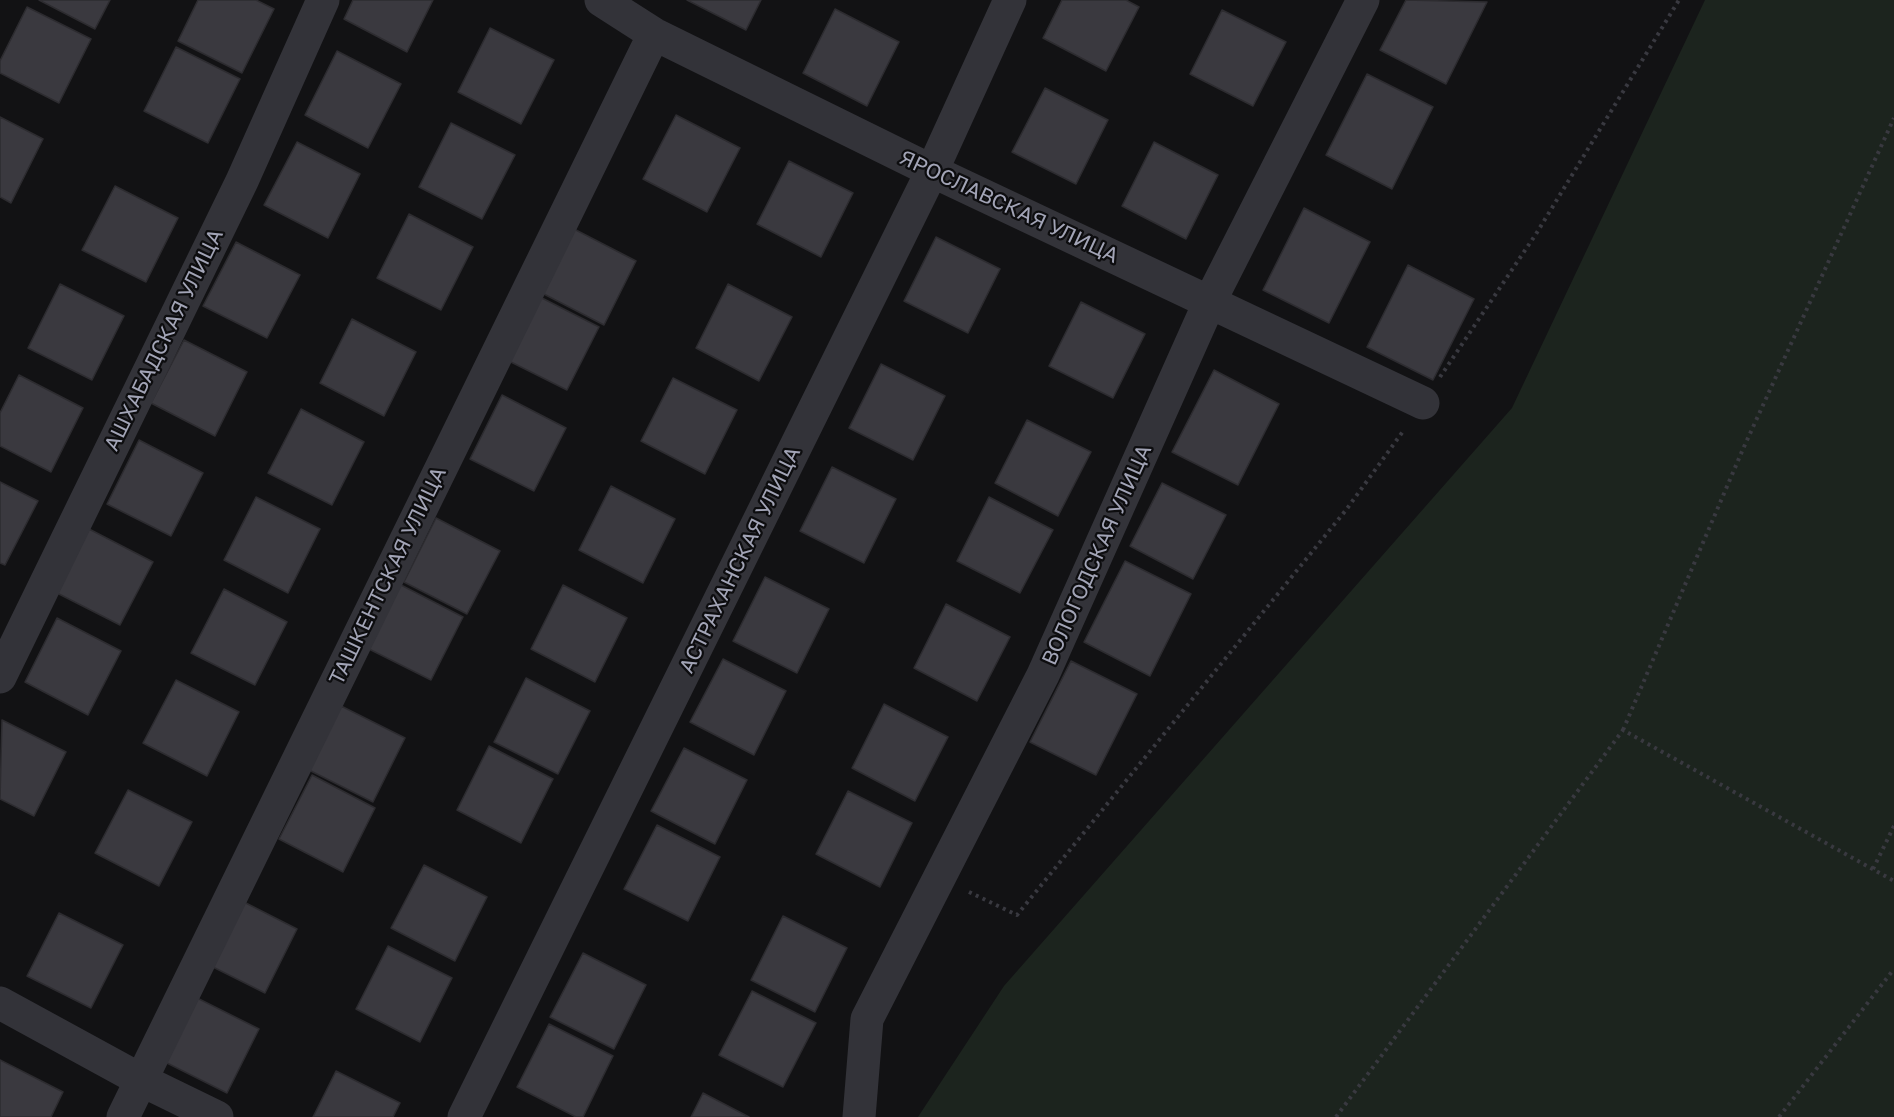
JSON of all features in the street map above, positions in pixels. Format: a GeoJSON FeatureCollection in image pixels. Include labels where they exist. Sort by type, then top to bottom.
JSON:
{"type":"FeatureCollection","features":[{"type":"Feature","properties":{"kind":"street","name":"АШХАБАДСКАЯ УЛИЦА"},"geometry":{"type":"LineString","coordinates":[[0,677],[242,182],[322,0]]}},
{"type":"Feature","properties":{"kind":"street","name":"ЯРОСЛАВСКАЯ УЛИЦА"},"geometry":{"type":"LineString","coordinates":[[601,0],[654,34],[932,171],[1423,403]]}},
{"type":"Feature","properties":{"kind":"street","name":"АСТРАХАНСКАЯ УЛИЦА"},"geometry":{"type":"LineString","coordinates":[[464,1117],[932,171],[1010,0]]}},
{"type":"Feature","properties":{"kind":"street","name":"ВОЛОГОДСКАЯ УЛИЦА"},"geometry":{"type":"LineString","coordinates":[[859,1117],[867,1019],[1043,675],[1210,301],[1363,0]]}},
{"type":"Feature","properties":{"kind":"street","name":"ТАШКЕНТСКАЯ УЛИЦА"},"geometry":{"type":"LineString","coordinates":[[123,1117],[654,34]]}},
{"type":"Feature","properties":{"kind":"street"},"geometry":{"type":"LineString","coordinates":[[0,1003],[141,1080],[218,1117]]}},
{"type":"Feature","properties":{"kind":"path"},"geometry":{"type":"LineString","coordinates":[[939,877],[1017,915],[1346,510],[1423,403],[1536,234],[1679,0]]}},
{"type":"Feature","properties":{"kind":"path"},"geometry":{"type":"LineString","coordinates":[[1336,1117],[1623,730],[1743,449],[1894,118]]}},
{"type":"Feature","properties":{"kind":"path"},"geometry":{"type":"LineString","coordinates":[[1623,730],[1894,881]]}},
{"type":"Feature","properties":{"kind":"path"},"geometry":{"type":"LineString","coordinates":[[1873,869],[1894,826]]}},
{"type":"Feature","properties":{"kind":"path"},"geometry":{"type":"LineString","coordinates":[[1779,1117],[1894,969]]}},
{"type":"Feature","properties":{"kind":"shaded area"},"geometry":{"type":"Polygon","coordinates":[[[1705,0],[1894,0],[1894,1117],[918,1117],[1004,986],[1512,408],[1705,0]]]}},
{"type":"Feature","properties":{"kind":"building"},"geometry":{"type":"Polygon","coordinates":[[[39,0],[110,0],[95,29],[39,0]]]}},
{"type":"Feature","properties":{"kind":"building"},"geometry":{"type":"Polygon","coordinates":[[[198,0],[256,0],[274,9],[242,73],[178,41],[198,0]]]}},
{"type":"Feature","properties":{"kind":"building"},"geometry":{"type":"Polygon","coordinates":[[[353,0],[433,0],[407,52],[344,19],[353,0]]]}},
{"type":"Feature","properties":{"kind":"building"},"geometry":{"type":"Polygon","coordinates":[[[687,0],[761,0],[746,30],[687,0]]]}},
{"type":"Feature","properties":{"kind":"building"},"geometry":{"type":"Polygon","coordinates":[[[1062,0],[1126,0],[1139,7],[1106,71],[1043,38],[1062,0]]]}},
{"type":"Feature","properties":{"kind":"building"},"geometry":{"type":"Polygon","coordinates":[[[1406,0],[1487,2],[1446,84],[1380,50],[1406,0]]]}},
{"type":"Feature","properties":{"kind":"building"},"geometry":{"type":"Polygon","coordinates":[[[27,7],[91,39],[59,103],[0,73],[0,61],[27,7]]]}},
{"type":"Feature","properties":{"kind":"building"},"geometry":{"type":"Polygon","coordinates":[[[835,9],[899,42],[867,106],[803,73],[835,9]]]}},
{"type":"Feature","properties":{"kind":"building"},"geometry":{"type":"Polygon","coordinates":[[[1222,10],[1286,42],[1253,106],[1190,74],[1222,10]]]}},
{"type":"Feature","properties":{"kind":"building"},"geometry":{"type":"Polygon","coordinates":[[[490,28],[554,60],[521,124],[458,92],[490,28]]]}},
{"type":"Feature","properties":{"kind":"building"},"geometry":{"type":"Polygon","coordinates":[[[176,47],[240,79],[208,143],[144,111],[176,47]]]}},
{"type":"Feature","properties":{"kind":"building"},"geometry":{"type":"Polygon","coordinates":[[[337,51],[401,84],[368,148],[305,115],[337,51]]]}},
{"type":"Feature","properties":{"kind":"building"},"geometry":{"type":"Polygon","coordinates":[[[1367,74],[1433,107],[1392,189],[1326,155],[1367,74]]]}},
{"type":"Feature","properties":{"kind":"building"},"geometry":{"type":"Polygon","coordinates":[[[1045,88],[1108,120],[1076,184],[1012,152],[1045,88]]]}},
{"type":"Feature","properties":{"kind":"building"},"geometry":{"type":"Polygon","coordinates":[[[676,115],[740,148],[707,212],[643,179],[676,115]]]}},
{"type":"Feature","properties":{"kind":"building"},"geometry":{"type":"Polygon","coordinates":[[[0,117],[43,139],[11,203],[0,197],[0,117]]]}},
{"type":"Feature","properties":{"kind":"building"},"geometry":{"type":"Polygon","coordinates":[[[451,123],[515,155],[482,219],[419,187],[451,123]]]}},
{"type":"Feature","properties":{"kind":"building"},"geometry":{"type":"Polygon","coordinates":[[[297,142],[360,174],[328,238],[264,205],[297,142]]]}},
{"type":"Feature","properties":{"kind":"building"},"geometry":{"type":"Polygon","coordinates":[[[1154,142],[1218,175],[1186,239],[1122,206],[1154,142]]]}},
{"type":"Feature","properties":{"kind":"building"},"geometry":{"type":"Polygon","coordinates":[[[789,161],[853,193],[821,257],[757,224],[789,161]]]}},
{"type":"Feature","properties":{"kind":"building"},"geometry":{"type":"Polygon","coordinates":[[[115,186],[178,218],[146,282],[82,250],[115,186]]]}},
{"type":"Feature","properties":{"kind":"building"},"geometry":{"type":"Polygon","coordinates":[[[1304,208],[1370,242],[1329,323],[1263,290],[1304,208]]]}},
{"type":"Feature","properties":{"kind":"building"},"geometry":{"type":"Polygon","coordinates":[[[409,214],[473,247],[441,310],[377,278],[409,214]]]}},
{"type":"Feature","properties":{"kind":"building"},"geometry":{"type":"Polygon","coordinates":[[[572,228],[636,261],[604,325],[540,292],[572,228]]]}},
{"type":"Feature","properties":{"kind":"building"},"geometry":{"type":"Polygon","coordinates":[[[936,237],[1000,269],[968,333],[904,301],[936,237]]]}},
{"type":"Feature","properties":{"kind":"building"},"geometry":{"type":"Polygon","coordinates":[[[236,242],[300,275],[267,338],[203,306],[236,242]]]}},
{"type":"Feature","properties":{"kind":"building"},"geometry":{"type":"Polygon","coordinates":[[[1408,265],[1474,299],[1433,380],[1367,347],[1408,265]]]}},
{"type":"Feature","properties":{"kind":"building"},"geometry":{"type":"Polygon","coordinates":[[[60,284],[124,316],[92,380],[28,348],[60,284]]]}},
{"type":"Feature","properties":{"kind":"building"},"geometry":{"type":"Polygon","coordinates":[[[728,284],[792,317],[759,381],[696,348],[728,284]]]}},
{"type":"Feature","properties":{"kind":"building"},"geometry":{"type":"Polygon","coordinates":[[[536,295],[599,327],[567,390],[503,358],[536,295]]]}},
{"type":"Feature","properties":{"kind":"building"},"geometry":{"type":"Polygon","coordinates":[[[1081,302],[1145,334],[1113,398],[1049,366],[1081,302]]]}},
{"type":"Feature","properties":{"kind":"building"},"geometry":{"type":"Polygon","coordinates":[[[352,319],[416,352],[384,416],[320,383],[352,319]]]}},
{"type":"Feature","properties":{"kind":"building"},"geometry":{"type":"Polygon","coordinates":[[[184,340],[247,372],[215,436],[151,403],[184,340]]]}},
{"type":"Feature","properties":{"kind":"building"},"geometry":{"type":"Polygon","coordinates":[[[881,364],[945,396],[913,460],[849,428],[881,364]]]}},
{"type":"Feature","properties":{"kind":"building"},"geometry":{"type":"Polygon","coordinates":[[[1214,370],[1279,404],[1238,485],[1172,452],[1214,370]]]}},
{"type":"Feature","properties":{"kind":"building"},"geometry":{"type":"Polygon","coordinates":[[[19,375],[83,408],[51,472],[0,446],[0,413],[19,375]]]}},
{"type":"Feature","properties":{"kind":"building"},"geometry":{"type":"Polygon","coordinates":[[[673,378],[737,410],[705,474],[641,441],[673,378]]]}},
{"type":"Feature","properties":{"kind":"building"},"geometry":{"type":"Polygon","coordinates":[[[502,395],[566,428],[534,491],[470,459],[502,395]]]}},
{"type":"Feature","properties":{"kind":"building"},"geometry":{"type":"Polygon","coordinates":[[[301,409],[364,442],[332,505],[268,473],[301,409]]]}},
{"type":"Feature","properties":{"kind":"building"},"geometry":{"type":"Polygon","coordinates":[[[1027,420],[1091,452],[1058,516],[995,483],[1027,420]]]}},
{"type":"Feature","properties":{"kind":"building"},"geometry":{"type":"Polygon","coordinates":[[[139,440],[203,473],[171,536],[107,504],[139,440]]]}},
{"type":"Feature","properties":{"kind":"building"},"geometry":{"type":"Polygon","coordinates":[[[832,467],[896,499],[864,563],[800,531],[832,467]]]}},
{"type":"Feature","properties":{"kind":"building"},"geometry":{"type":"Polygon","coordinates":[[[0,482],[38,501],[5,565],[0,563],[0,482]]]}},
{"type":"Feature","properties":{"kind":"building"},"geometry":{"type":"Polygon","coordinates":[[[1162,483],[1226,515],[1193,579],[1130,546],[1162,483]]]}},
{"type":"Feature","properties":{"kind":"building"},"geometry":{"type":"Polygon","coordinates":[[[611,486],[675,519],[643,583],[579,550],[611,486]]]}},
{"type":"Feature","properties":{"kind":"building"},"geometry":{"type":"Polygon","coordinates":[[[256,497],[320,529],[288,593],[224,560],[256,497]]]}},
{"type":"Feature","properties":{"kind":"building"},"geometry":{"type":"Polygon","coordinates":[[[989,497],[1053,530],[1020,593],[957,561],[989,497]]]}},
{"type":"Feature","properties":{"kind":"building"},"geometry":{"type":"Polygon","coordinates":[[[436,518],[500,551],[467,614],[404,582],[436,518]]]}},
{"type":"Feature","properties":{"kind":"building"},"geometry":{"type":"Polygon","coordinates":[[[89,529],[153,562],[120,625],[57,593],[89,529]]]}},
{"type":"Feature","properties":{"kind":"building"},"geometry":{"type":"Polygon","coordinates":[[[1125,561],[1191,594],[1150,676],[1084,642],[1125,561]]]}},
{"type":"Feature","properties":{"kind":"building"},"geometry":{"type":"Polygon","coordinates":[[[765,577],[829,609],[797,673],[733,641],[765,577]]]}},
{"type":"Feature","properties":{"kind":"building"},"geometry":{"type":"Polygon","coordinates":[[[399,584],[463,617],[431,680],[367,648],[399,584]]]}},
{"type":"Feature","properties":{"kind":"building"},"geometry":{"type":"Polygon","coordinates":[[[563,585],[627,618],[595,682],[531,649],[563,585]]]}},
{"type":"Feature","properties":{"kind":"building"},"geometry":{"type":"Polygon","coordinates":[[[224,589],[287,622],[255,685],[191,653],[224,589]]]}},
{"type":"Feature","properties":{"kind":"building"},"geometry":{"type":"Polygon","coordinates":[[[946,604],[1010,637],[977,701],[914,668],[946,604]]]}},
{"type":"Feature","properties":{"kind":"building"},"geometry":{"type":"Polygon","coordinates":[[[57,618],[121,651],[88,715],[25,682],[57,618]]]}},
{"type":"Feature","properties":{"kind":"building"},"geometry":{"type":"Polygon","coordinates":[[[723,659],[786,691],[754,755],[690,722],[723,659]]]}},
{"type":"Feature","properties":{"kind":"building"},"geometry":{"type":"Polygon","coordinates":[[[1071,661],[1137,694],[1096,775],[1030,742],[1071,661]]]}},
{"type":"Feature","properties":{"kind":"building"},"geometry":{"type":"Polygon","coordinates":[[[526,678],[590,711],[558,774],[494,742],[526,678]]]}},
{"type":"Feature","properties":{"kind":"building"},"geometry":{"type":"Polygon","coordinates":[[[176,680],[239,712],[207,776],[143,743],[176,680]]]}},
{"type":"Feature","properties":{"kind":"building"},"geometry":{"type":"Polygon","coordinates":[[[884,704],[948,737],[915,801],[852,768],[884,704]]]}},
{"type":"Feature","properties":{"kind":"building"},"geometry":{"type":"Polygon","coordinates":[[[341,706],[405,738],[373,802],[309,770],[341,706]]]}},
{"type":"Feature","properties":{"kind":"building"},"geometry":{"type":"Polygon","coordinates":[[[2,720],[66,752],[34,816],[0,799],[2,720]]]}},
{"type":"Feature","properties":{"kind":"building"},"geometry":{"type":"Polygon","coordinates":[[[489,746],[553,779],[521,843],[457,810],[489,746]]]}},
{"type":"Feature","properties":{"kind":"building"},"geometry":{"type":"Polygon","coordinates":[[[684,748],[747,780],[715,844],[651,811],[684,748]]]}},
{"type":"Feature","properties":{"kind":"building"},"geometry":{"type":"Polygon","coordinates":[[[312,775],[375,808],[343,872],[279,839],[312,775]]]}},
{"type":"Feature","properties":{"kind":"building"},"geometry":{"type":"Polygon","coordinates":[[[128,790],[192,822],[159,886],[95,853],[128,790]]]}},
{"type":"Feature","properties":{"kind":"building"},"geometry":{"type":"Polygon","coordinates":[[[848,791],[912,823],[880,887],[816,854],[848,791]]]}},
{"type":"Feature","properties":{"kind":"building"},"geometry":{"type":"Polygon","coordinates":[[[657,825],[720,857],[688,921],[624,889],[657,825]]]}},
{"type":"Feature","properties":{"kind":"building"},"geometry":{"type":"Polygon","coordinates":[[[424,865],[487,897],[455,961],[391,928],[424,865]]]}},
{"type":"Feature","properties":{"kind":"building"},"geometry":{"type":"Polygon","coordinates":[[[234,897],[297,929],[265,993],[201,961],[234,897]]]}},
{"type":"Feature","properties":{"kind":"building"},"geometry":{"type":"Polygon","coordinates":[[[59,913],[123,945],[91,1008],[27,976],[59,913]]]}},
{"type":"Feature","properties":{"kind":"building"},"geometry":{"type":"Polygon","coordinates":[[[783,916],[847,948],[815,1012],[751,980],[783,916]]]}},
{"type":"Feature","properties":{"kind":"building"},"geometry":{"type":"Polygon","coordinates":[[[388,946],[452,978],[420,1042],[356,1009],[388,946]]]}},
{"type":"Feature","properties":{"kind":"building"},"geometry":{"type":"Polygon","coordinates":[[[583,953],[646,985],[614,1049],[550,1017],[583,953]]]}},
{"type":"Feature","properties":{"kind":"building"},"geometry":{"type":"Polygon","coordinates":[[[752,991],[816,1023],[783,1087],[719,1055],[752,991]]]}},
{"type":"Feature","properties":{"kind":"building"},"geometry":{"type":"Polygon","coordinates":[[[195,997],[259,1029],[227,1093],[163,1061],[195,997]]]}},
{"type":"Feature","properties":{"kind":"building"},"geometry":{"type":"Polygon","coordinates":[[[549,1024],[613,1056],[583,1117],[576,1117],[517,1087],[549,1024]]]}},
{"type":"Feature","properties":{"kind":"building"},"geometry":{"type":"Polygon","coordinates":[[[0,1060],[63,1092],[51,1117],[0,1117],[0,1060]]]}},
{"type":"Feature","properties":{"kind":"building"},"geometry":{"type":"Polygon","coordinates":[[[336,1071],[400,1103],[393,1117],[313,1117],[336,1071]]]}},
{"type":"Feature","properties":{"kind":"building"},"geometry":{"type":"Polygon","coordinates":[[[703,1093],[749,1117],[691,1117],[703,1093]]]}}]}
